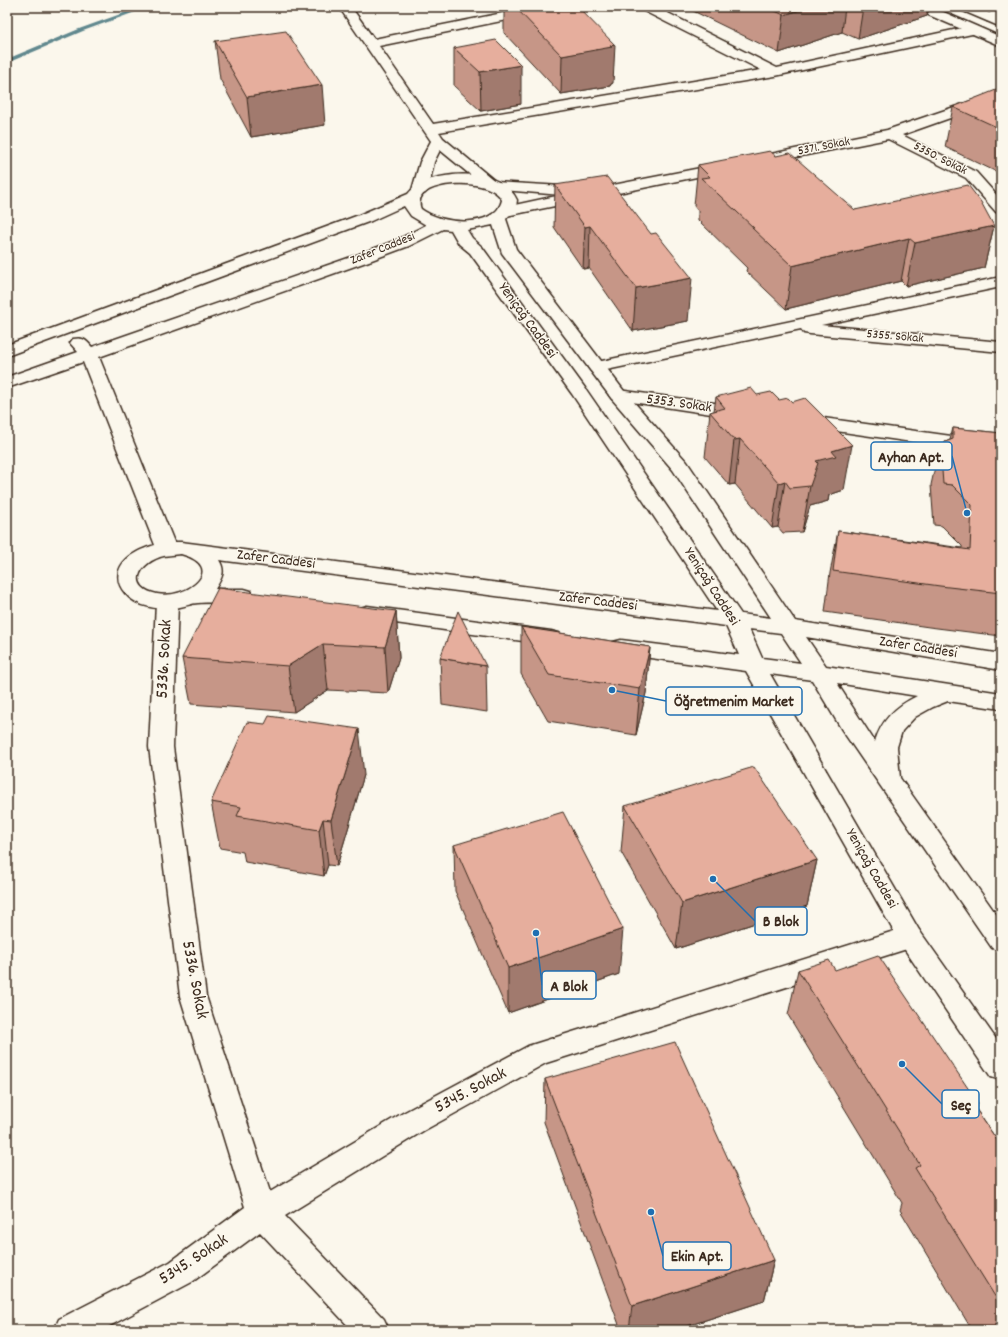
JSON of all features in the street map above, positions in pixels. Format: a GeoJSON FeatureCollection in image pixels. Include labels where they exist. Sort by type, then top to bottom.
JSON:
{"type":"FeatureCollection","features":[{"type":"Feature","properties":{"kind":"street"},"geometry":{"type":"LineString","coordinates":[[346,7],[434,135],[493,184]]}},
{"type":"Feature","properties":{"kind":"street"},"geometry":{"type":"LineString","coordinates":[[371,44],[550,7]]}},
{"type":"Feature","properties":{"kind":"street"},"geometry":{"type":"LineString","coordinates":[[646,7],[775,72]]}},
{"type":"Feature","properties":{"kind":"street"},"geometry":{"type":"LineString","coordinates":[[920,7],[1001,42]]}},
{"type":"Feature","properties":{"kind":"street"},"geometry":{"type":"LineString","coordinates":[[965,7],[998,17]]}},
{"type":"Feature","properties":{"kind":"street"},"geometry":{"type":"LineString","coordinates":[[434,135],[775,72],[972,30]]}},
{"type":"Feature","properties":{"kind":"street","name":"5371. Sokak"},"geometry":{"type":"LineString","coordinates":[[619,188],[890,134],[1001,95]]}},
{"type":"Feature","properties":{"kind":"street","name":"5350. Sokak"},"geometry":{"type":"LineString","coordinates":[[890,134],[971,175],[1001,209]]}},
{"type":"Feature","properties":{"kind":"street"},"geometry":{"type":"LineString","coordinates":[[434,135],[427,162],[412,205],[416,213],[426,220],[448,225],[486,222],[502,214],[619,188]]}},
{"type":"Feature","properties":{"kind":"street"},"geometry":{"type":"LineString","coordinates":[[7,351],[365,218],[416,193],[430,184],[444,180],[475,180],[493,184],[555,191],[619,188]]}},
{"type":"Feature","properties":{"kind":"street","name":"Yeniçağ Caddesi"},"geometry":{"type":"LineString","coordinates":[[493,184],[504,191],[508,197],[509,204],[502,214],[508,250],[618,395],[680,466],[819,673],[850,724],[890,782],[993,920],[1001,941]]}},
{"type":"Feature","properties":{"kind":"street","name":"Yeniçağ Caddesi"},"geometry":{"type":"LineString","coordinates":[[448,225],[476,250],[579,392],[734,620],[754,666],[910,937],[1001,1068]]}},
{"type":"Feature","properties":{"kind":"street","name":"Zafer Caddesi"},"geometry":{"type":"LineString","coordinates":[[7,383],[363,258],[448,225]]}},
{"type":"Feature","properties":{"kind":"street"},"geometry":{"type":"LineString","coordinates":[[597,368],[1001,282]]}},
{"type":"Feature","properties":{"kind":"street","name":"5355. Sokak"},"geometry":{"type":"LineString","coordinates":[[789,327],[1001,347]]}},
{"type":"Feature","properties":{"kind":"street"},"geometry":{"type":"LineString","coordinates":[[68,329],[89,354],[167,549]]}},
{"type":"Feature","properties":{"kind":"street","name":"5353. Sokak"},"geometry":{"type":"LineString","coordinates":[[618,395],[759,415]]}},
{"type":"Feature","properties":{"kind":"street"},"geometry":{"type":"LineString","coordinates":[[782,418],[1001,449]]}},
{"type":"Feature","properties":{"kind":"street"},"geometry":{"type":"LineString","coordinates":[[181,548],[193,550],[204,555],[210,562],[213,571],[211,580],[205,589],[195,596],[181,601],[167,603],[154,602],[141,598],[133,592],[128,584],[129,575],[133,566],[142,558],[154,552],[167,549],[181,548]]}},
{"type":"Feature","properties":{"kind":"street","name":"Zafer Caddesi"},"geometry":{"type":"LineString","coordinates":[[193,550],[788,626],[1001,662]]}},
{"type":"Feature","properties":{"kind":"street"},"geometry":{"type":"LineString","coordinates":[[195,596],[237,595],[260,598]]}},
{"type":"Feature","properties":{"kind":"street","name":"5336. Sokak"},"geometry":{"type":"LineString","coordinates":[[167,603],[161,747],[194,996],[262,1213],[373,1330]]}},
{"type":"Feature","properties":{"kind":"street"},"geometry":{"type":"LineString","coordinates":[[347,610],[574,641]]}},
{"type":"Feature","properties":{"kind":"street"},"geometry":{"type":"LineString","coordinates":[[605,645],[754,666],[819,673],[1001,701]]}},
{"type":"Feature","properties":{"kind":"street"},"geometry":{"type":"LineString","coordinates":[[890,782],[884,748],[890,729],[902,714],[920,702],[948,693]]}},
{"type":"Feature","properties":{"kind":"street","name":"5345. Sokak"},"geometry":{"type":"LineString","coordinates":[[70,1330],[181,1272],[262,1213],[413,1122],[538,1054],[910,937]]}},
{"type":"Feature","properties":{"kind":"building"},"geometry":{"type":"Polygon","coordinates":[[[515,7],[578,7],[615,45],[610,46],[612,47],[562,56],[515,7]]]}},
{"type":"Feature","properties":{"kind":"building"},"geometry":{"type":"Polygon","coordinates":[[[766,7],[809,7],[784,15],[766,7]]]}},
{"type":"Feature","properties":{"kind":"building"},"geometry":{"type":"Polygon","coordinates":[[[286,31],[322,85],[247,97],[215,41],[286,31]]]}},
{"type":"Feature","properties":{"kind":"building"},"geometry":{"type":"Polygon","coordinates":[[[496,40],[521,65],[480,72],[454,48],[496,40]]]}},
{"type":"Feature","properties":{"kind":"building"},"geometry":{"type":"Polygon","coordinates":[[[996,90],[1001,92],[1001,129],[953,107],[996,90]]]}},
{"type":"Feature","properties":{"kind":"building"},"geometry":{"type":"Polygon","coordinates":[[[770,151],[776,156],[790,153],[855,210],[968,185],[981,202],[994,226],[915,243],[909,238],[792,266],[701,178],[710,177],[698,165],[770,151]]]}},
{"type":"Feature","properties":{"kind":"building"},"geometry":{"type":"Polygon","coordinates":[[[607,177],[651,234],[656,233],[692,278],[636,288],[590,226],[585,227],[555,185],[607,177]]]}},
{"type":"Feature","properties":{"kind":"building"},"geometry":{"type":"Polygon","coordinates":[[[751,388],[757,395],[771,392],[779,400],[788,398],[792,402],[805,398],[852,445],[832,451],[836,456],[816,461],[818,463],[810,486],[790,488],[785,481],[779,483],[740,439],[734,440],[710,412],[725,408],[716,397],[751,388]]]}},
{"type":"Feature","properties":{"kind":"building"},"geometry":{"type":"Polygon","coordinates":[[[953,428],[1001,433],[1001,593],[833,571],[838,531],[970,550],[972,505],[952,485],[943,484],[940,444],[953,439],[953,428]]]}},
{"type":"Feature","properties":{"kind":"building"},"geometry":{"type":"Polygon","coordinates":[[[218,588],[396,611],[385,647],[323,644],[288,666],[182,658],[218,588]]]}},
{"type":"Feature","properties":{"kind":"building"},"geometry":{"type":"Polygon","coordinates":[[[458,611],[486,666],[440,658],[458,611]]]}},
{"type":"Feature","properties":{"kind":"building"},"geometry":{"type":"Polygon","coordinates":[[[521,627],[650,647],[640,689],[549,675],[521,627]]]}},
{"type":"Feature","properties":{"kind":"building"},"geometry":{"type":"Polygon","coordinates":[[[269,716],[359,729],[331,820],[323,819],[319,830],[237,816],[241,807],[211,802],[247,722],[265,724],[269,716]]]}},
{"type":"Feature","properties":{"kind":"building"},"geometry":{"type":"Polygon","coordinates":[[[754,767],[817,860],[682,903],[625,806],[754,767]]]}},
{"type":"Feature","properties":{"kind":"building"},"geometry":{"type":"Polygon","coordinates":[[[563,812],[623,929],[508,968],[454,845],[563,812]]]}},
{"type":"Feature","properties":{"kind":"building"},"geometry":{"type":"Polygon","coordinates":[[[878,955],[978,1103],[973,1105],[1001,1146],[1001,1306],[915,1168],[920,1165],[798,970],[829,960],[835,970],[878,955]]]}},
{"type":"Feature","properties":{"kind":"building"},"geometry":{"type":"Polygon","coordinates":[[[675,1042],[774,1260],[632,1306],[545,1079],[675,1042]]]}},
{"type":"Feature","properties":{"kind":"waterway"},"geometry":{"type":"LineString","coordinates":[[7,61],[81,30],[146,7]]}},
{"type":"Feature","properties":{"kind":"place","name":"Ayhan Apt."},"geometry":{"type":"Point","coordinates":[967,513]}},
{"type":"Feature","properties":{"kind":"place","name":"Öğretmenim Market"},"geometry":{"type":"Point","coordinates":[612,690]}},
{"type":"Feature","properties":{"kind":"place","name":"B Blok"},"geometry":{"type":"Point","coordinates":[713,879]}},
{"type":"Feature","properties":{"kind":"place","name":"A Blok"},"geometry":{"type":"Point","coordinates":[536,933]}},
{"type":"Feature","properties":{"kind":"place","name":"Seç"},"geometry":{"type":"Point","coordinates":[902,1064]}},
{"type":"Feature","properties":{"kind":"place","name":"Ekin Apt."},"geometry":{"type":"Point","coordinates":[651,1212]}}]}
